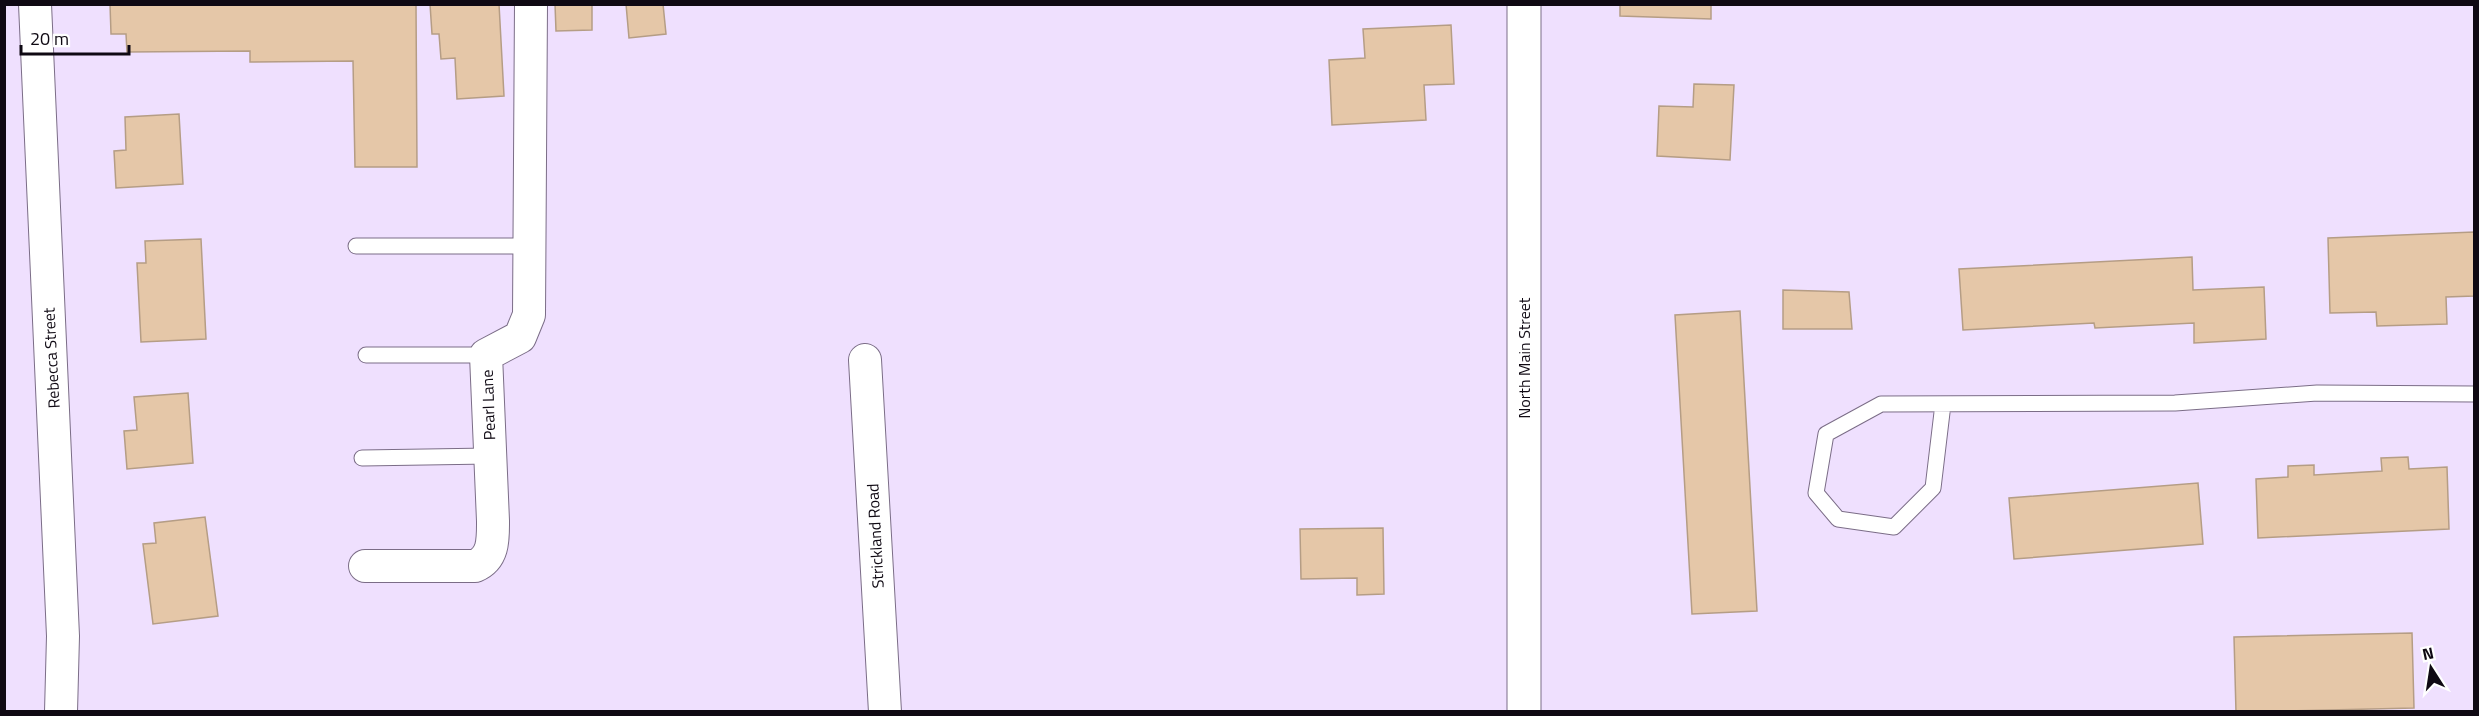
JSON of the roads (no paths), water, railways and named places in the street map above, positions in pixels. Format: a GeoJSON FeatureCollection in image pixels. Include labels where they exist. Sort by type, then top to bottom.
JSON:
{"type":"FeatureCollection","features":[{"type":"Feature","properties":{"kind":"street","name":"Rebecca Street"},"geometry":{"type":"LineString","coordinates":[[35,4],[63,636],[61,711]]}},
{"type":"Feature","properties":{"kind":"street","name":"Pearl Lane"},"geometry":{"type":"LineString","coordinates":[[365,566],[466,566],[484,562],[493,540],[486,355],[520,337],[529,315],[531,4]]}},
{"type":"Feature","properties":{"kind":"street","name":"North Main Street"},"geometry":{"type":"LineString","coordinates":[[1524,4],[1524,711]]}},
{"type":"Feature","properties":{"kind":"street","name":"Strickland Road"},"geometry":{"type":"LineString","coordinates":[[866,360],[885,711]]}},
{"type":"Feature","properties":{"kind":"lane"},"geometry":{"type":"LineString","coordinates":[[356,246],[530,246]]}},
{"type":"Feature","properties":{"kind":"lane"},"geometry":{"type":"LineString","coordinates":[[366,355],[486,355]]}},
{"type":"Feature","properties":{"kind":"lane"},"geometry":{"type":"LineString","coordinates":[[1943,404],[1933,488],[1894,527],[1838,519],[1816,493],[1826,434],[1881,404],[2175,403],[2317,393],[2475,394]]}},
{"type":"Feature","properties":{"kind":"lane"},"geometry":{"type":"LineString","coordinates":[[362,458],[489,456]]}}]}
